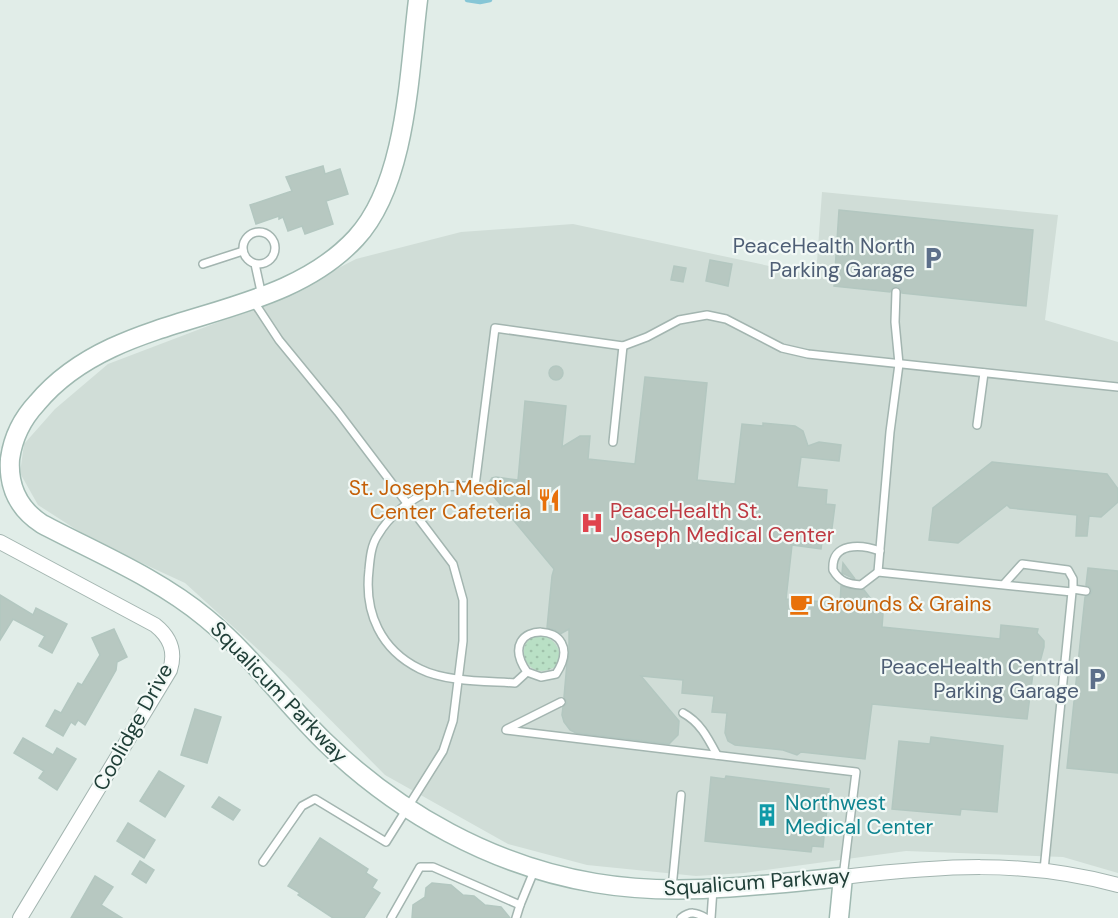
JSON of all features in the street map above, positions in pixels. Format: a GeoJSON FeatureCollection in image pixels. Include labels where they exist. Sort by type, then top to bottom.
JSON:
{"type":"FeatureCollection","features":[{"type":"Feature","properties":{"kind":"street","name":"Squalicum Parkway"},"geometry":{"type":"LineString","coordinates":[[417,0],[397,156],[389,180],[357,237],[329,261],[303,277],[257,298],[123,343],[100,353],[64,375],[48,389],[20,424],[11,453],[9,469],[21,507],[30,516],[152,582],[206,617],[232,640],[324,741],[383,792],[446,832],[536,868],[596,883],[672,890],[713,889],[972,866],[1044,870],[1118,885]]}},
{"type":"Feature","properties":{"kind":"street","name":"Coolidge Drive"},"geometry":{"type":"LineString","coordinates":[[0,542],[155,625],[168,637],[172,653],[170,670],[20,918]]}},
{"type":"Feature","properties":{"kind":"street"},"geometry":{"type":"LineString","coordinates":[[839,918],[843,877]]}},
{"type":"Feature","properties":{"kind":"lane"},"geometry":{"type":"LineString","coordinates":[[253,233],[263,233],[272,238],[275,248],[272,258],[255,264],[248,260],[243,251],[245,240],[253,233]]}},
{"type":"Feature","properties":{"kind":"lane"},"geometry":{"type":"LineString","coordinates":[[203,264],[243,251]]}},
{"type":"Feature","properties":{"kind":"lane"},"geometry":{"type":"LineString","coordinates":[[255,264],[257,298],[279,340],[338,412],[453,564],[463,600],[463,641],[453,721],[443,751],[386,842],[315,800],[302,806],[263,862]]}},
{"type":"Feature","properties":{"kind":"lane"},"geometry":{"type":"LineString","coordinates":[[878,572],[890,432],[899,364],[896,292]]}},
{"type":"Feature","properties":{"kind":"lane"},"geometry":{"type":"LineString","coordinates":[[527,672],[515,683],[458,679],[422,670],[405,660],[389,646],[378,632],[369,610],[367,584],[370,558],[376,537],[390,518],[430,491],[452,486],[475,486],[495,328],[623,345],[647,337],[679,320],[707,315],[726,319],[782,348],[808,354],[1118,387]]}},
{"type":"Feature","properties":{"kind":"lane"},"geometry":{"type":"LineString","coordinates":[[613,442],[623,345]]}},
{"type":"Feature","properties":{"kind":"lane"},"geometry":{"type":"LineString","coordinates":[[977,425],[984,373]]}},
{"type":"Feature","properties":{"kind":"lane"},"geometry":{"type":"LineString","coordinates":[[880,551],[867,546],[855,545],[842,550],[835,556],[832,564],[833,570],[837,577],[847,584],[861,585],[878,572],[1086,591]]}},
{"type":"Feature","properties":{"kind":"lane"},"geometry":{"type":"LineString","coordinates":[[1004,584],[1022,564],[1068,570],[1073,579],[1044,870]]}},
{"type":"Feature","properties":{"kind":"lane"},"geometry":{"type":"LineString","coordinates":[[537,631],[549,632],[560,639],[563,650],[562,664],[556,674],[541,677],[527,672],[521,663],[518,649],[524,638],[537,631]]}},
{"type":"Feature","properties":{"kind":"lane"},"geometry":{"type":"LineString","coordinates":[[561,702],[506,730],[856,772],[843,877]]}},
{"type":"Feature","properties":{"kind":"lane"},"geometry":{"type":"LineString","coordinates":[[683,713],[703,730],[717,755]]}},
{"type":"Feature","properties":{"kind":"lane"},"geometry":{"type":"LineString","coordinates":[[672,890],[681,795]]}},
{"type":"Feature","properties":{"kind":"lane"},"geometry":{"type":"LineString","coordinates":[[391,918],[420,867],[433,867],[520,905]]}},
{"type":"Feature","properties":{"kind":"lane"},"geometry":{"type":"LineString","coordinates":[[516,918],[536,868]]}},
{"type":"Feature","properties":{"kind":"lane"},"geometry":{"type":"LineString","coordinates":[[711,918],[713,889]]}},
{"type":"Feature","properties":{"kind":"lane"},"geometry":{"type":"LineString","coordinates":[[681,918],[687,913],[698,913],[706,918]]}},
{"type":"Feature","properties":{"kind":"shaded area","name":"PeaceHealth St. Joseph Medical Center"},"geometry":{"type":"Polygon","coordinates":[[[822,192],[1058,215],[1045,320],[1118,342],[1118,873],[1063,857],[906,851],[744,873],[696,876],[587,865],[508,844],[385,775],[285,674],[185,583],[94,541],[38,505],[20,473],[24,444],[55,409],[108,364],[274,301],[356,259],[461,232],[573,224],[816,276],[822,192]]]}},
{"type":"Feature","properties":{"kind":"green space"},"geometry":{"type":"Polygon","coordinates":[[[542,635],[555,643],[559,650],[558,665],[546,670],[537,670],[525,659],[524,651],[526,644],[532,638],[542,635]]]}},
{"type":"Feature","properties":{"kind":"building"},"geometry":{"type":"Polygon","coordinates":[[[323,166],[325,174],[340,169],[348,194],[326,201],[333,224],[305,234],[302,226],[288,231],[283,217],[279,219],[279,216],[256,224],[250,205],[292,191],[286,177],[323,166]]]}},
{"type":"Feature","properties":{"kind":"building","name":"PeaceHealth North Parking Garage"},"geometry":{"type":"Polygon","coordinates":[[[839,210],[1033,230],[1026,306],[902,293],[897,286],[893,287],[890,292],[834,286],[839,210]]]}},
{"type":"Feature","properties":{"kind":"building"},"geometry":{"type":"Polygon","coordinates":[[[710,260],[732,264],[728,286],[706,281],[710,260]]]}},
{"type":"Feature","properties":{"kind":"building"},"geometry":{"type":"Polygon","coordinates":[[[674,266],[686,268],[683,282],[671,280],[674,266]]]}},
{"type":"Feature","properties":{"kind":"building"},"geometry":{"type":"Polygon","coordinates":[[[556,366],[561,368],[563,373],[561,378],[556,380],[551,378],[549,373],[551,368],[556,366]]]}},
{"type":"Feature","properties":{"kind":"building"},"geometry":{"type":"Polygon","coordinates":[[[645,377],[707,383],[697,480],[735,484],[742,424],[795,426],[803,431],[808,446],[819,442],[841,445],[839,461],[801,457],[797,487],[827,490],[826,504],[835,505],[831,536],[823,535],[821,549],[792,545],[786,599],[840,603],[841,586],[864,590],[874,603],[873,608],[883,614],[882,627],[1000,639],[1001,625],[1038,629],[1037,633],[1044,641],[1044,647],[1040,662],[1033,673],[1027,719],[872,704],[865,759],[801,752],[797,755],[783,750],[735,745],[728,741],[725,733],[727,713],[712,712],[714,696],[682,693],[683,680],[641,676],[679,721],[678,735],[669,744],[576,733],[570,730],[562,715],[563,707],[567,703],[564,697],[569,656],[569,629],[560,634],[547,628],[554,569],[490,492],[488,484],[492,478],[496,477],[518,480],[525,401],[566,406],[562,447],[580,436],[590,436],[588,459],[635,464],[645,377]]]}},
{"type":"Feature","properties":{"kind":"building"},"geometry":{"type":"Polygon","coordinates":[[[992,462],[1107,474],[1118,489],[1118,502],[1101,517],[1089,516],[1087,536],[1076,536],[1077,515],[1010,508],[1007,505],[958,543],[929,540],[933,508],[992,462]]]}},
{"type":"Feature","properties":{"kind":"building"},"geometry":{"type":"Polygon","coordinates":[[[843,563],[855,579],[842,573],[843,563]]]}},
{"type":"Feature","properties":{"kind":"building","name":"PeaceHealth Central Parking Garage"},"geometry":{"type":"Polygon","coordinates":[[[1088,568],[1118,571],[1118,773],[1067,768],[1085,597],[1092,591],[1086,585],[1088,568]]]}},
{"type":"Feature","properties":{"kind":"building"},"geometry":{"type":"Polygon","coordinates":[[[0,595],[33,615],[36,608],[67,624],[52,653],[39,646],[45,636],[13,619],[0,640],[0,595]]]}},
{"type":"Feature","properties":{"kind":"building"},"geometry":{"type":"Polygon","coordinates":[[[114,629],[127,657],[117,662],[116,670],[85,725],[78,720],[75,725],[71,722],[63,736],[46,726],[55,710],[61,713],[78,683],[82,685],[100,655],[92,638],[114,629]]]}},
{"type":"Feature","properties":{"kind":"building"},"geometry":{"type":"Polygon","coordinates":[[[195,709],[221,717],[207,763],[181,755],[195,709]]]}},
{"type":"Feature","properties":{"kind":"building"},"geometry":{"type":"Polygon","coordinates":[[[931,737],[1003,746],[997,812],[961,809],[960,815],[892,809],[899,741],[930,744],[931,737]]]}},
{"type":"Feature","properties":{"kind":"building"},"geometry":{"type":"Polygon","coordinates":[[[23,738],[53,755],[57,748],[76,759],[57,790],[39,778],[44,771],[14,753],[23,738]]]}},
{"type":"Feature","properties":{"kind":"building"},"geometry":{"type":"Polygon","coordinates":[[[159,771],[184,786],[165,817],[140,801],[159,771]]]}},
{"type":"Feature","properties":{"kind":"building","name":"Northwest Medical Center"},"geometry":{"type":"Polygon","coordinates":[[[726,776],[829,789],[823,847],[812,846],[811,852],[705,841],[711,777],[725,779],[726,776]]]}},
{"type":"Feature","properties":{"kind":"building"},"geometry":{"type":"Polygon","coordinates":[[[219,797],[240,810],[233,820],[212,807],[219,797]]]}},
{"type":"Feature","properties":{"kind":"building"},"geometry":{"type":"Polygon","coordinates":[[[128,823],[155,840],[144,858],[117,841],[128,823]]]}},
{"type":"Feature","properties":{"kind":"building"},"geometry":{"type":"Polygon","coordinates":[[[320,838],[368,869],[366,873],[377,880],[372,888],[380,893],[364,918],[333,918],[288,886],[320,838]]]}},
{"type":"Feature","properties":{"kind":"building"},"geometry":{"type":"Polygon","coordinates":[[[140,861],[154,870],[146,883],[132,874],[140,861]]]}},
{"type":"Feature","properties":{"kind":"building"},"geometry":{"type":"Polygon","coordinates":[[[95,876],[113,887],[101,905],[122,918],[71,918],[95,876]]]}},
{"type":"Feature","properties":{"kind":"building"},"geometry":{"type":"Polygon","coordinates":[[[432,883],[451,885],[463,895],[474,896],[485,905],[501,907],[510,918],[412,918],[413,905],[425,897],[426,888],[432,883]]]}},
{"type":"Feature","properties":{"kind":"waterway"},"geometry":{"type":"LineString","coordinates":[[467,0],[480,2],[490,0]]}},
{"type":"Feature","properties":{"kind":"place","name":"PeaceHealth North Parking Garage"},"geometry":{"type":"Point","coordinates":[933,258]}},
{"type":"Feature","properties":{"kind":"place","name":"St. Joseph Medical Center Cafeteria"},"geometry":{"type":"Point","coordinates":[549,500]}},
{"type":"Feature","properties":{"kind":"place","name":"PeaceHealth St. Joseph Medical Center"},"geometry":{"type":"Point","coordinates":[592,523]}},
{"type":"Feature","properties":{"kind":"place","name":"Grounds & Grains"},"geometry":{"type":"Point","coordinates":[801,604]}},
{"type":"Feature","properties":{"kind":"place","name":"PeaceHealth Central Parking Garage"},"geometry":{"type":"Point","coordinates":[1097,679]}},
{"type":"Feature","properties":{"kind":"place","name":"Northwest Medical Center"},"geometry":{"type":"Point","coordinates":[767,815]}}]}
